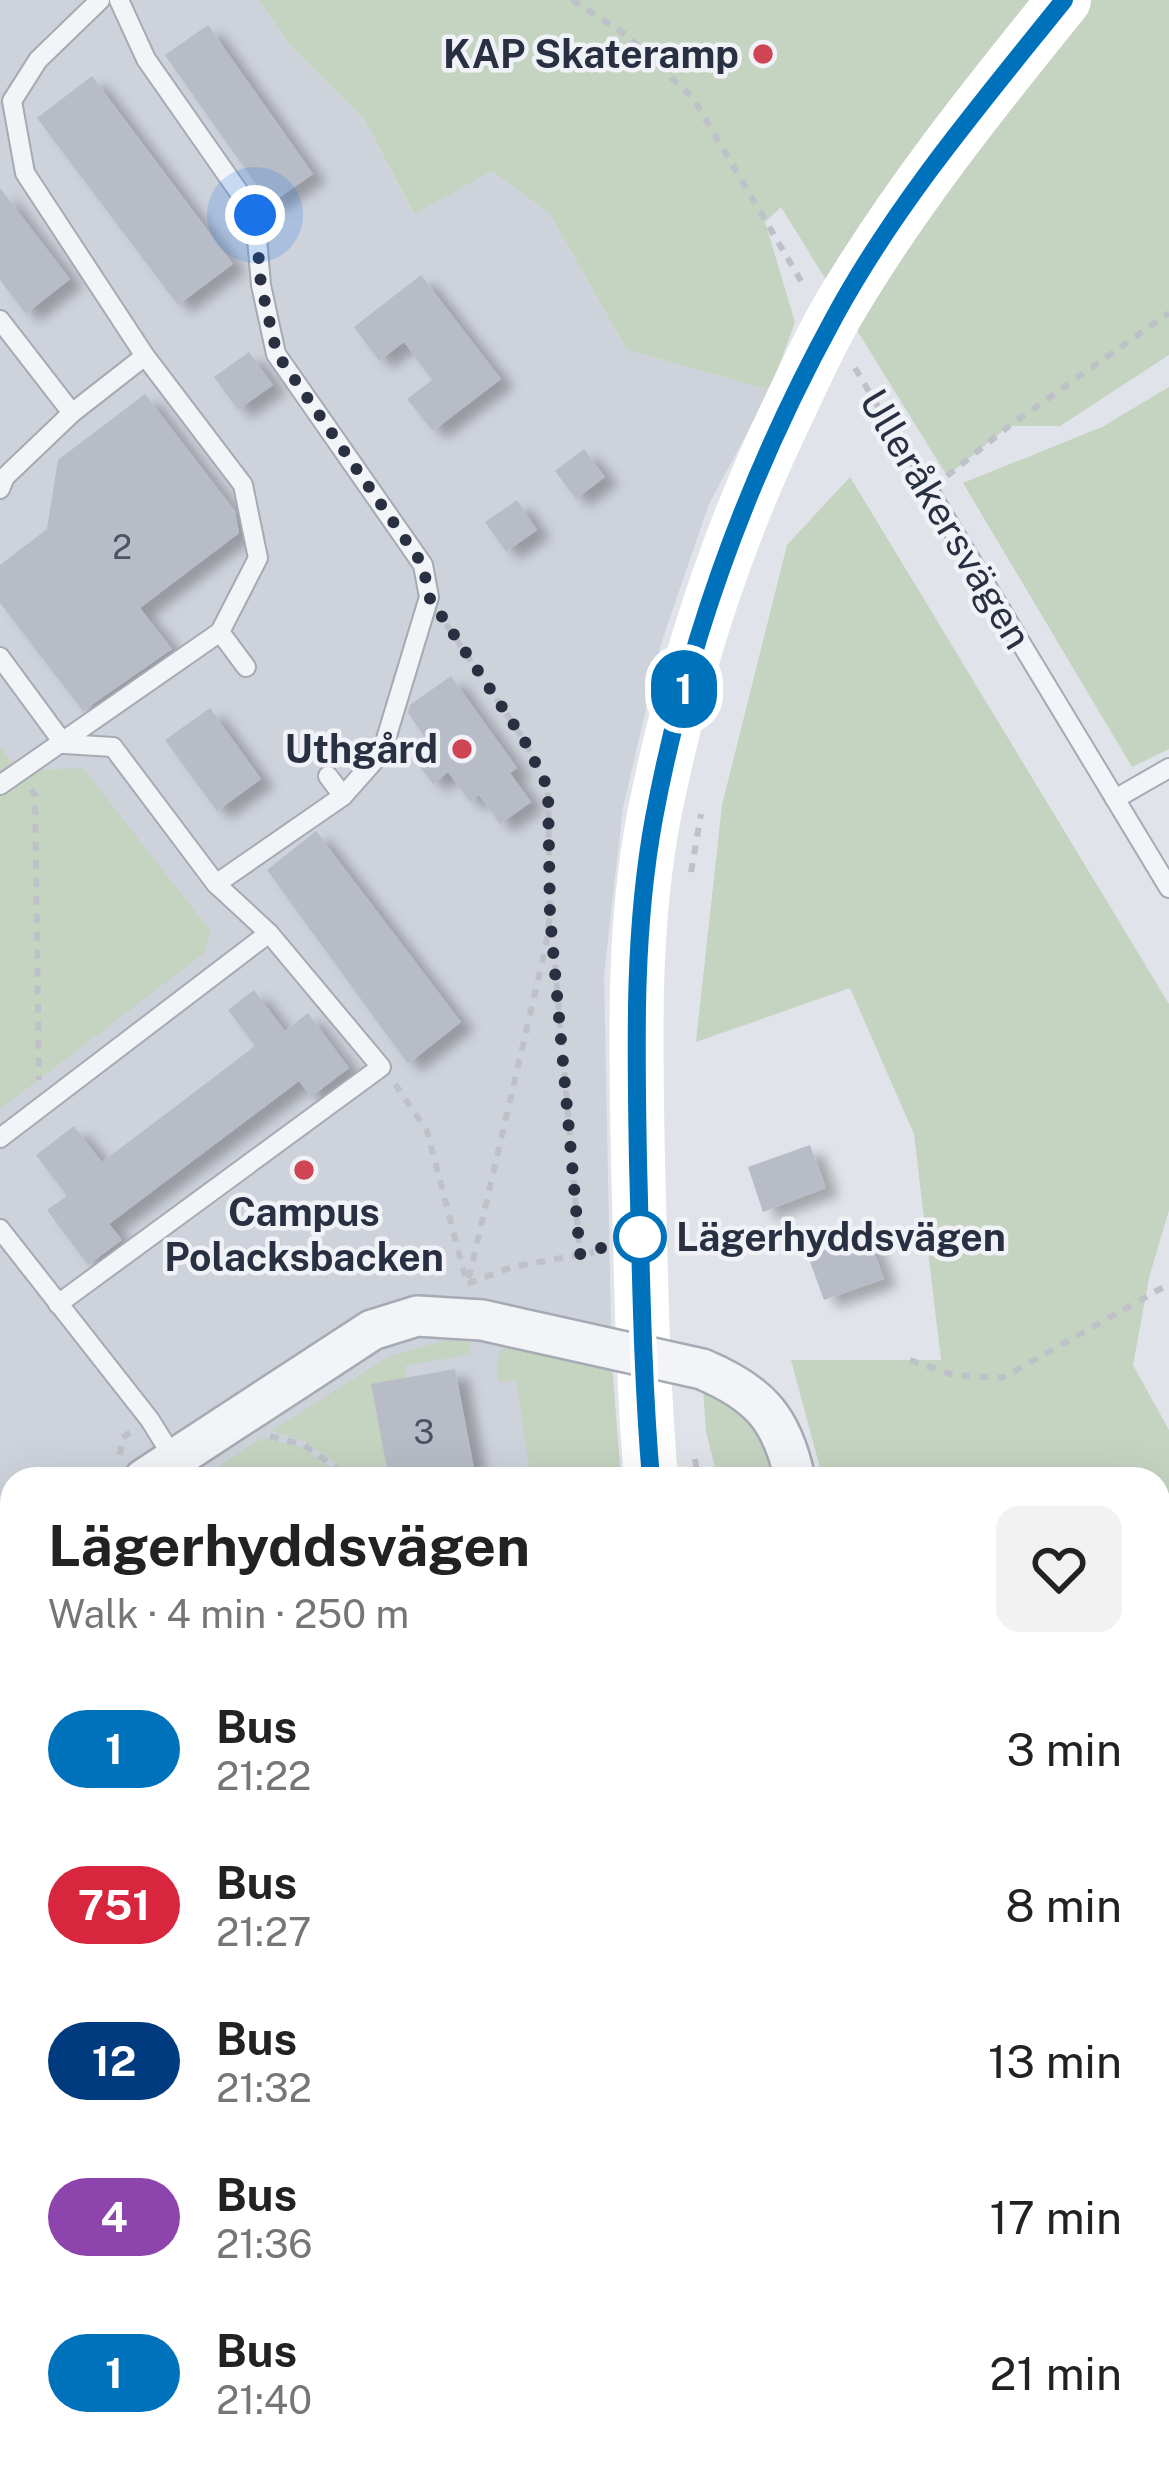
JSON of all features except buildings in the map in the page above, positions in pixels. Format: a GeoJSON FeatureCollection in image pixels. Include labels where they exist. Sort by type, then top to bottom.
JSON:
{"type":"FeatureCollection","features":[{"type":"Feature","properties":{"kind":"main road"},"geometry":{"type":"LineString","coordinates":[[650,1467],[643,1386],[635,986],[654,820],[692,655],[740,515],[836,314],[964,123],[1064,0]]}},
{"type":"Feature","properties":{"kind":"street"},"geometry":{"type":"LineString","coordinates":[[162,1467],[372,1330],[465,1301],[513,1327],[702,1369],[730,1381],[763,1404],[788,1443],[793,1467]]}},
{"type":"Feature","properties":{"kind":"lane"},"geometry":{"type":"LineString","coordinates":[[64,744],[220,632],[258,558],[243,485],[145,356],[25,173],[12,101],[38,60],[100,0]]}},
{"type":"Feature","properties":{"kind":"lane"},"geometry":{"type":"LineString","coordinates":[[119,0],[146,59],[255,215],[261,285],[277,354],[423,565],[429,597],[382,752],[343,796],[216,884]]}},
{"type":"Feature","properties":{"kind":"lane"},"geometry":{"type":"LineString","coordinates":[[0,320],[72,413]]}},
{"type":"Feature","properties":{"kind":"lane"},"geometry":{"type":"LineString","coordinates":[[0,489],[5,477],[72,413],[145,356]]}},
{"type":"Feature","properties":{"kind":"lane","name":"Ulleråkersvägen"},"geometry":{"type":"LineString","coordinates":[[928,491],[1169,888]]}},
{"type":"Feature","properties":{"kind":"lane"},"geometry":{"type":"LineString","coordinates":[[220,632],[246,667]]}},
{"type":"Feature","properties":{"kind":"lane"},"geometry":{"type":"LineString","coordinates":[[0,657],[64,744]]}},
{"type":"Feature","properties":{"kind":"lane"},"geometry":{"type":"LineString","coordinates":[[0,785],[48,748],[64,744],[113,747],[216,884],[268,933],[380,1067],[58,1304]]}},
{"type":"Feature","properties":{"kind":"lane"},"geometry":{"type":"LineString","coordinates":[[1115,799],[1169,768]]}},
{"type":"Feature","properties":{"kind":"lane"},"geometry":{"type":"LineString","coordinates":[[328,776],[343,796]]}},
{"type":"Feature","properties":{"kind":"lane"},"geometry":{"type":"LineString","coordinates":[[0,1138],[268,933]]}},
{"type":"Feature","properties":{"kind":"lane"},"geometry":{"type":"LineString","coordinates":[[0,1229],[149,1420],[159,1467]]}},
{"type":"Feature","properties":{"kind":"path"},"geometry":{"type":"LineString","coordinates":[[572,0],[625,34],[693,98],[806,290]]}},
{"type":"Feature","properties":{"kind":"path"},"geometry":{"type":"LineString","coordinates":[[928,491],[1009,426],[1169,313]]}},
{"type":"Feature","properties":{"kind":"path","name":"Ulleråkersvägen"},"geometry":{"type":"LineString","coordinates":[[854,366],[928,491]]}},
{"type":"Feature","properties":{"kind":"path"},"geometry":{"type":"LineString","coordinates":[[429,597],[524,740],[548,788],[550,916],[580,1254]]}},
{"type":"Feature","properties":{"kind":"path"},"geometry":{"type":"LineString","coordinates":[[19,771],[35,795],[40,1108]]}},
{"type":"Feature","properties":{"kind":"path"},"geometry":{"type":"LineString","coordinates":[[690,877],[702,808]]}},
{"type":"Feature","properties":{"kind":"path"},"geometry":{"type":"LineString","coordinates":[[465,1301],[550,916]]}},
{"type":"Feature","properties":{"kind":"path"},"geometry":{"type":"LineString","coordinates":[[380,1067],[427,1131],[465,1301]]}},
{"type":"Feature","properties":{"kind":"path"},"geometry":{"type":"LineString","coordinates":[[465,1301],[512,1267],[594,1252]]}},
{"type":"Feature","properties":{"kind":"path"},"geometry":{"type":"LineString","coordinates":[[910,1360],[953,1375],[1002,1378],[1169,1284]]}},
{"type":"Feature","properties":{"kind":"path"},"geometry":{"type":"LineString","coordinates":[[262,1432],[304,1445],[335,1467]]}},
{"type":"Feature","properties":{"kind":"path"},"geometry":{"type":"LineString","coordinates":[[692,1441],[696,1467]]}},
{"type":"Feature","properties":{"kind":"shaded area","name":"Campus Polacksbacken"},"geometry":{"type":"Polygon","coordinates":[[[0,0],[259,0],[291,47],[364,119],[413,213],[492,171],[550,214],[627,350],[770,390],[709,504],[661,644],[623,808],[604,975],[612,1374],[620,1467],[0,1467],[0,0]]]}},
{"type":"Feature","properties":{"kind":"green space"},"geometry":{"type":"Polygon","coordinates":[[[259,0],[1169,0],[1169,355],[1060,426],[1009,426],[947,476],[781,207],[765,222],[795,322],[770,390],[627,350],[550,214],[492,171],[414,214],[364,119],[291,47],[259,0]]]}},
{"type":"Feature","properties":{"kind":"green space"},"geometry":{"type":"Polygon","coordinates":[[[1169,387],[1169,749],[1132,767],[963,483],[1102,427],[1169,387]]]}},
{"type":"Feature","properties":{"kind":"green space"},"geometry":{"type":"Polygon","coordinates":[[[850,477],[1169,1004],[1169,1210],[1149,1278],[1133,1365],[1169,1430],[1169,1467],[820,1467],[791,1360],[941,1360],[914,1134],[850,988],[696,1042],[722,805],[787,545],[850,477]]]}},
{"type":"Feature","properties":{"kind":"green space"},"geometry":{"type":"Polygon","coordinates":[[[0,747],[19,771],[83,768],[211,932],[203,954],[0,1109],[0,747]]]}},
{"type":"Feature","properties":{"kind":"green space"},"geometry":{"type":"Polygon","coordinates":[[[450,1339],[469,1342],[471,1354],[405,1366],[406,1378],[371,1385],[387,1467],[341,1467],[305,1441],[271,1431],[390,1356],[450,1339]]]}},
{"type":"Feature","properties":{"kind":"green space"},"geometry":{"type":"Polygon","coordinates":[[[515,1340],[612,1364],[620,1467],[529,1467],[516,1380],[499,1382],[498,1357],[515,1340]]]}},
{"type":"Feature","properties":{"kind":"green space"},"geometry":{"type":"Polygon","coordinates":[[[703,1388],[745,1413],[774,1467],[715,1467],[706,1432],[703,1388]]]}},
{"type":"Feature","properties":{"kind":"green space"},"geometry":{"type":"Polygon","coordinates":[[[262,1438],[301,1447],[330,1467],[218,1467],[262,1438]]]}},
{"type":"Feature","properties":{"kind":"bus line","name":"1"},"geometry":{"type":"LineString","coordinates":[[650,1467],[643,1386],[635,986],[654,820],[692,655],[740,515],[836,314],[964,123],[1064,0]]}},
{"type":"Feature","properties":{"kind":"place","name":"KAP Skateramp"},"geometry":{"type":"Point","coordinates":[763,54]}},
{"type":"Feature","properties":{"kind":"place","name":"Uthgård"},"geometry":{"type":"Point","coordinates":[462,749]}},
{"type":"Feature","properties":{"kind":"place","name":"Campus Polacksbacken"},"geometry":{"type":"Point","coordinates":[304,1170]}},
{"type":"Feature","properties":{"kind":"place","name":"Lägerhyddsvägen"},"geometry":{"type":"Point","coordinates":[640,1237]}},
{"type":"Feature","properties":{"kind":"route"},"geometry":{"type":"LineString","coordinates":[[255,215],[261,285],[277,354],[423,565],[429,597],[524,740],[548,788],[550,916],[580,1254],[640,1237]]}}]}
